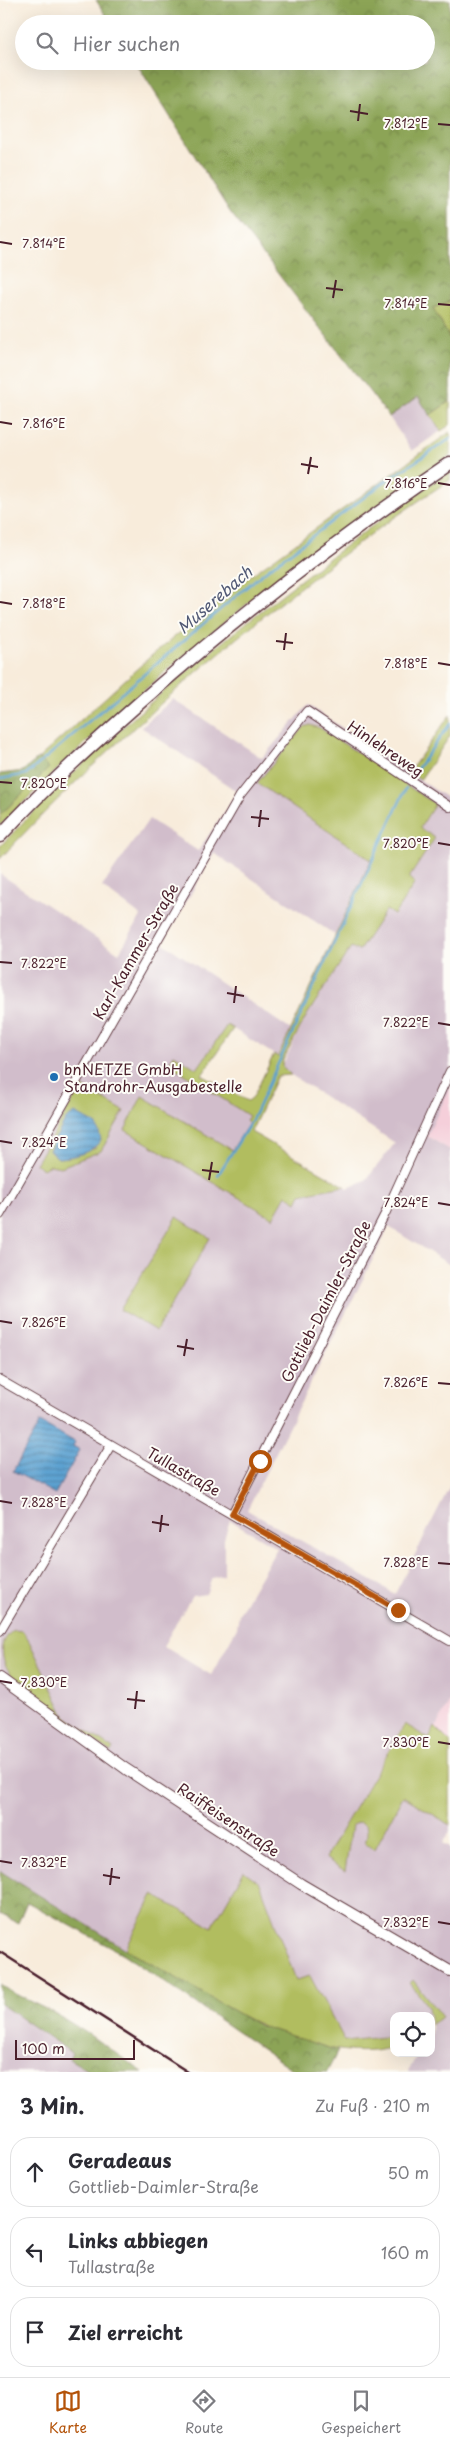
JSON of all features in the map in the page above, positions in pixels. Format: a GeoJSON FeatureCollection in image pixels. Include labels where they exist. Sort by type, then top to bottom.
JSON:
{"type":"FeatureCollection","features":[{"type":"Feature","properties":{"kind":"main road"},"geometry":{"type":"LineString","coordinates":[[0,836],[68,768],[204,646],[365,522],[450,463]]}},
{"type":"Feature","properties":{"kind":"street","name":"Hinlehreweg"},"geometry":{"type":"LineString","coordinates":[[307,711],[450,807]]}},
{"type":"Feature","properties":{"kind":"street","name":"Karl-Kammer-Straße"},"geometry":{"type":"LineString","coordinates":[[0,1215],[240,796],[307,711]]}},
{"type":"Feature","properties":{"kind":"street","name":"Gottlieb-Daimler-Straße"},"geometry":{"type":"LineString","coordinates":[[232,1514],[385,1214],[450,1071]]}},
{"type":"Feature","properties":{"kind":"street","name":"Tullastraße"},"geometry":{"type":"LineString","coordinates":[[0,1380],[450,1641]]}},
{"type":"Feature","properties":{"kind":"street"},"geometry":{"type":"LineString","coordinates":[[0,1631],[111,1446]]}},
{"type":"Feature","properties":{"kind":"street","name":"Raiffeisenstraße"},"geometry":{"type":"LineString","coordinates":[[0,1678],[126,1768],[301,1884],[450,1971]]}},
{"type":"Feature","properties":{"kind":"shaded area"},"geometry":{"type":"Polygon","coordinates":[[[418,397],[441,431],[412,451],[389,417],[418,397]]]}},
{"type":"Feature","properties":{"kind":"shaded area"},"geometry":{"type":"Polygon","coordinates":[[[173,699],[262,758],[308,705],[450,800],[450,1087],[427,1136],[450,1150],[450,1265],[389,1227],[247,1510],[395,1594],[450,1486],[450,1701],[429,1739],[404,1724],[325,1858],[345,1870],[350,1828],[357,1822],[365,1825],[367,1829],[366,1844],[375,1848],[403,1796],[450,1825],[450,1831],[443,1843],[450,1847],[450,2072],[408,2072],[416,2057],[435,2057],[435,2022],[442,2017],[413,1980],[411,1983],[428,2007],[429,2012],[390,2012],[390,2036],[345,2041],[296,1980],[260,1883],[244,1872],[212,1927],[153,1895],[126,1949],[0,1871],[0,874],[119,953],[141,916],[102,887],[149,819],[198,851],[238,792],[141,727],[173,699]],[[315,725],[257,783],[371,860],[335,935],[214,853],[163,943],[291,1030],[278,1057],[227,1025],[197,1070],[174,1055],[249,1116],[249,1122],[232,1150],[143,1097],[125,1130],[272,1218],[286,1195],[345,1186],[348,1188],[366,1180],[395,1143],[291,1075],[282,1066],[307,1015],[352,946],[359,950],[386,910],[415,883],[409,878],[435,838],[420,829],[435,804],[315,725]],[[230,1520],[224,1539],[224,1575],[212,1578],[206,1594],[192,1596],[163,1646],[211,1675],[237,1628],[239,1614],[277,1548],[230,1520]]]}},
{"type":"Feature","properties":{"kind":"shaded area"},"geometry":{"type":"Polygon","coordinates":[[[450,1087],[450,1150],[427,1136],[450,1087]]]}},
{"type":"Feature","properties":{"kind":"shaded area"},"geometry":{"type":"Polygon","coordinates":[[[450,1701],[450,1742],[435,1727],[450,1701]]]}},
{"type":"Feature","properties":{"kind":"shaded area"},"geometry":{"type":"Polygon","coordinates":[[[0,2004],[73,2054],[70,2059],[91,2072],[0,2072],[0,2004]]]}},
{"type":"Feature","properties":{"kind":"green space"},"geometry":{"type":"Polygon","coordinates":[[[96,0],[450,0],[450,301],[433,308],[450,339],[450,401],[430,415],[418,397],[389,417],[230,212],[141,70],[435,70],[435,15],[105,15],[96,0]]]}},
{"type":"Feature","properties":{"kind":"green space"},"geometry":{"type":"Polygon","coordinates":[[[450,301],[450,339],[433,308],[450,301]]]}},
{"type":"Feature","properties":{"kind":"green space"},"geometry":{"type":"Polygon","coordinates":[[[450,401],[450,425],[441,431],[430,415],[450,401]]]}},
{"type":"Feature","properties":{"kind":"green space"},"geometry":{"type":"Polygon","coordinates":[[[450,432],[450,456],[330,540],[215,630],[105,725],[0,826],[0,815],[49,768],[39,758],[151,656],[247,578],[450,432]]]}},
{"type":"Feature","properties":{"kind":"green space"},"geometry":{"type":"Polygon","coordinates":[[[450,470],[450,480],[371,534],[294,592],[182,685],[72,786],[0,859],[0,846],[105,743],[160,694],[331,556],[450,470]]]}},
{"type":"Feature","properties":{"kind":"green space"},"geometry":{"type":"Polygon","coordinates":[[[450,715],[450,736],[420,780],[409,772],[450,715]]]}},
{"type":"Feature","properties":{"kind":"green space"},"geometry":{"type":"Polygon","coordinates":[[[310,725],[320,728],[435,804],[420,828],[435,838],[409,878],[415,883],[394,915],[386,910],[359,951],[351,947],[307,1015],[283,1060],[282,1066],[291,1075],[277,1076],[251,1132],[345,1186],[301,1194],[297,1202],[286,1195],[273,1218],[125,1130],[142,1096],[232,1150],[249,1123],[246,1120],[249,1116],[169,1064],[174,1054],[197,1069],[227,1025],[233,1029],[202,1075],[248,1101],[253,1097],[274,1054],[278,1057],[371,860],[257,783],[304,727],[310,725]]]}},
{"type":"Feature","properties":{"kind":"green space"},"geometry":{"type":"Polygon","coordinates":[[[39,758],[49,768],[0,815],[0,774],[23,771],[39,758]]]}},
{"type":"Feature","properties":{"kind":"green space"},"geometry":{"type":"Polygon","coordinates":[[[81,1086],[124,1111],[101,1151],[61,1167],[50,1165],[43,1169],[36,1164],[81,1086]],[[66,1119],[49,1150],[58,1158],[70,1157],[96,1148],[66,1119]]]}},
{"type":"Feature","properties":{"kind":"green space"},"geometry":{"type":"Polygon","coordinates":[[[177,1217],[210,1238],[156,1331],[120,1310],[177,1217]]]}},
{"type":"Feature","properties":{"kind":"green space"},"geometry":{"type":"Polygon","coordinates":[[[14,1630],[23,1631],[29,1641],[65,1716],[113,1749],[111,1752],[54,1712],[14,1678],[5,1665],[3,1648],[6,1638],[14,1630]]]}},
{"type":"Feature","properties":{"kind":"green space"},"geometry":{"type":"Polygon","coordinates":[[[405,1724],[429,1739],[435,1727],[450,1742],[450,1825],[403,1796],[375,1849],[365,1844],[367,1828],[360,1822],[352,1825],[345,1871],[325,1858],[405,1724]]]}},
{"type":"Feature","properties":{"kind":"green space"},"geometry":{"type":"Polygon","coordinates":[[[0,1871],[126,1949],[258,2025],[338,2051],[327,2072],[296,2072],[123,1954],[27,1902],[18,1923],[0,1914],[0,1871]]]}},
{"type":"Feature","properties":{"kind":"green space"},"geometry":{"type":"Polygon","coordinates":[[[244,1871],[260,1883],[296,1980],[310,1976],[345,2041],[390,2036],[390,2048],[362,2052],[327,2048],[291,2038],[219,2004],[126,1949],[153,1895],[212,1927],[244,1871]]]}},
{"type":"Feature","properties":{"kind":"green space"},"geometry":{"type":"Polygon","coordinates":[[[413,1980],[442,2017],[435,2021],[435,2012],[429,2012],[428,2007],[410,1983],[413,1980]]]}},
{"type":"Feature","properties":{"kind":"green space"},"geometry":{"type":"Polygon","coordinates":[[[0,1985],[64,2019],[143,2072],[91,2072],[69,2059],[72,2053],[0,2004],[0,1985]]]}},
{"type":"Feature","properties":{"kind":"water"},"geometry":{"type":"Polygon","coordinates":[[[75,1113],[97,1125],[101,1140],[93,1148],[82,1154],[58,1158],[49,1150],[66,1119],[75,1113]]]}},
{"type":"Feature","properties":{"kind":"water"},"geometry":{"type":"Polygon","coordinates":[[[40,1422],[75,1442],[73,1446],[80,1450],[55,1494],[13,1471],[40,1422]]]}},
{"type":"Feature","properties":{"kind":"waterway","name":"Muserebach"},"geometry":{"type":"LineString","coordinates":[[0,779],[27,774],[263,573],[386,481],[450,439]]}},
{"type":"Feature","properties":{"kind":"waterway"},"geometry":{"type":"LineString","coordinates":[[417,769],[450,724]]}},
{"type":"Feature","properties":{"kind":"waterway"},"geometry":{"type":"LineString","coordinates":[[218,1175],[252,1120],[406,788]]}},
{"type":"Feature","properties":{"kind":"railway"},"geometry":{"type":"LineString","coordinates":[[0,1952],[188,2072]]}},
{"type":"Feature","properties":{"kind":"place","name":"bnNETZE GmbH Standrohr-Ausgabestelle"},"geometry":{"type":"Point","coordinates":[54,1077]}},
{"type":"Feature","properties":{"kind":"route"},"geometry":{"type":"LineString","coordinates":[[260,1461],[232,1514],[398,1610]]}}]}
